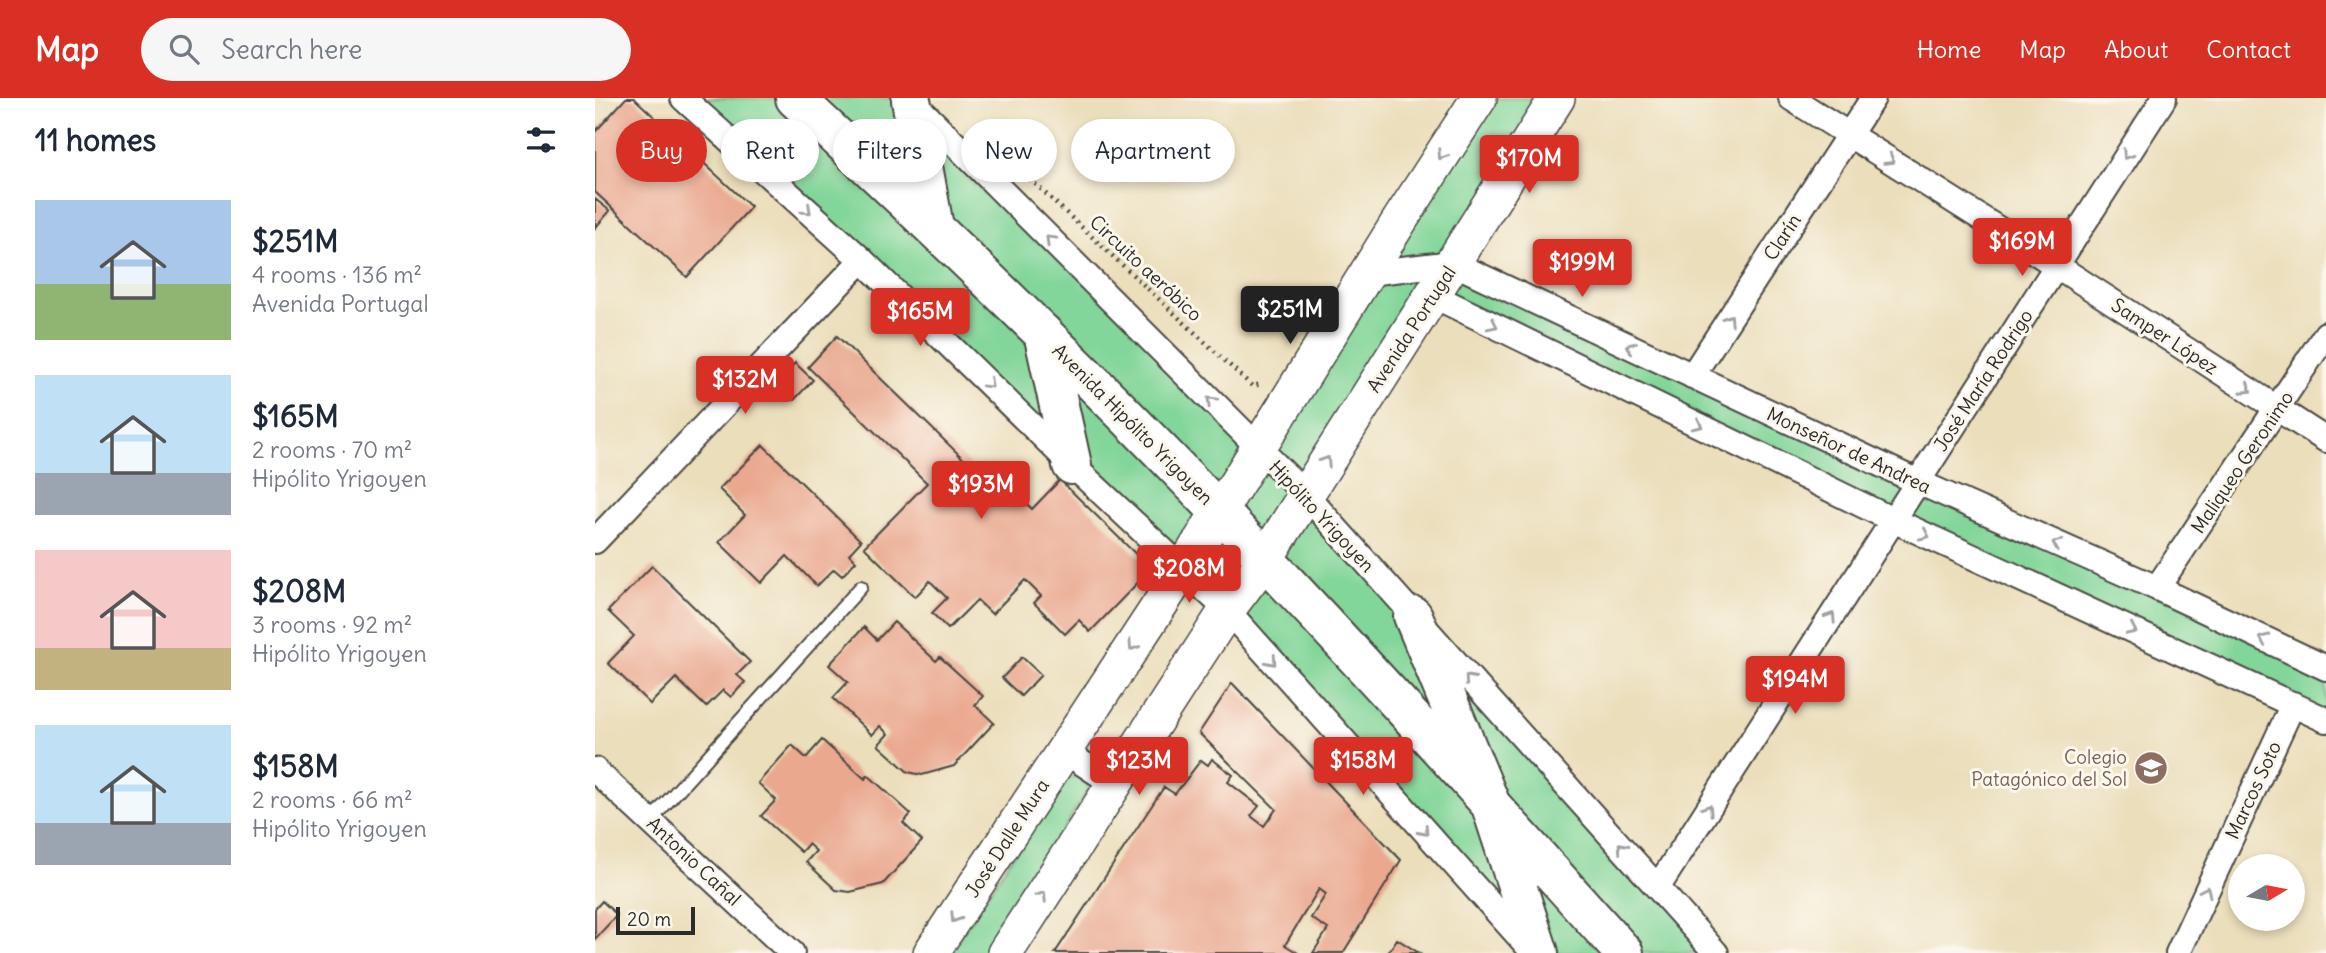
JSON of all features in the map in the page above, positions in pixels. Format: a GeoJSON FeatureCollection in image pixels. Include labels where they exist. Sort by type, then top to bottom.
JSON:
{"type":"FeatureCollection","features":[{"type":"Feature","properties":{"kind":"highway","name":"Avenida Hipólito Yrigoyen"},"geometry":{"type":"LineString","coordinates":[[795,98],[935,227],[1219,511],[1489,800],[1625,953]]}},
{"type":"Feature","properties":{"kind":"highway"},"geometry":{"type":"LineString","coordinates":[[910,99],[935,227]]}},
{"type":"Feature","properties":{"kind":"highway"},"geometry":{"type":"LineString","coordinates":[[1043,333],[1072,465]]}},
{"type":"Feature","properties":{"kind":"highway"},"geometry":{"type":"LineString","coordinates":[[1413,616],[1489,800],[1539,953]]}},
{"type":"Feature","properties":{"kind":"main road"},"geometry":{"type":"LineString","coordinates":[[1219,511],[1479,98]]}},
{"type":"Feature","properties":{"kind":"main road","name":"Avenida Portugal"},"geometry":{"type":"LineString","coordinates":[[1264,561],[1557,98]]}},
{"type":"Feature","properties":{"kind":"main road","name":"José Dalle Mura"},"geometry":{"type":"LineString","coordinates":[[931,953],[1219,511]]}},
{"type":"Feature","properties":{"kind":"main road"},"geometry":{"type":"LineString","coordinates":[[1005,953],[1227,610],[1264,561]]}},
{"type":"Feature","properties":{"kind":"street"},"geometry":{"type":"LineString","coordinates":[[683,98],[862,260],[1072,465],[1227,610],[1533,953]]}},
{"type":"Feature","properties":{"kind":"street","name":"Samper López"},"geometry":{"type":"LineString","coordinates":[[1791,98],[2326,440]]}},
{"type":"Feature","properties":{"kind":"street","name":"Clarín"},"geometry":{"type":"LineString","coordinates":[[1692,376],[1873,98]]}},
{"type":"Feature","properties":{"kind":"street","name":"José María Rodrigo"},"geometry":{"type":"LineString","coordinates":[[1658,887],[2164,98]]}},
{"type":"Feature","properties":{"kind":"street","name":"Hipólito Yrigoyen"},"geometry":{"type":"LineString","coordinates":[[910,99],[1305,494],[1716,953]]}},
{"type":"Feature","properties":{"kind":"street"},"geometry":{"type":"LineString","coordinates":[[595,541],[862,260]]}},
{"type":"Feature","properties":{"kind":"street"},"geometry":{"type":"LineString","coordinates":[[1368,273],[1453,263]]}},
{"type":"Feature","properties":{"kind":"street","name":"Monseñor de Andrea"},"geometry":{"type":"LineString","coordinates":[[1453,263],[1918,482],[2157,588],[2326,668]]}},
{"type":"Feature","properties":{"kind":"street"},"geometry":{"type":"LineString","coordinates":[[1432,295],[1893,520],[2326,720]]}},
{"type":"Feature","properties":{"kind":"street","name":"Maliqueo Geronimo"},"geometry":{"type":"LineString","coordinates":[[2157,588],[2326,334]]}},
{"type":"Feature","properties":{"kind":"street","name":"Marcos Soto"},"geometry":{"type":"LineString","coordinates":[[2178,953],[2293,704]]}},
{"type":"Feature","properties":{"kind":"street"},"geometry":{"type":"LineString","coordinates":[[1064,751],[1114,784]]}},
{"type":"Feature","properties":{"kind":"street","name":"Antonio Cañal"},"geometry":{"type":"LineString","coordinates":[[595,770],[792,953]]}},
{"type":"Feature","properties":{"kind":"lane"},"geometry":{"type":"LineString","coordinates":[[650,821],[861,587]]}},
{"type":"Feature","properties":{"kind":"path","name":"Circuito aeróbico"},"geometry":{"type":"LineString","coordinates":[[1033,182],[1252,386],[1274,382]]}},
{"type":"Feature","properties":{"kind":"green space"},"geometry":{"type":"Polygon","coordinates":[[[683,98],[909,98],[930,119],[833,119],[833,182],[947,182],[947,136],[961,150],[961,182],[993,182],[1259,449],[1479,98],[1557,98],[1453,262],[2326,668],[2326,720],[1432,296],[1305,494],[1716,953],[1533,953],[1227,610],[772,182],[819,182],[819,119],[721,119],[721,134],[683,98]]]}},
{"type":"Feature","properties":{"kind":"green space"},"geometry":{"type":"Polygon","coordinates":[[[1083,776],[1089,788],[987,953],[949,953],[1064,777],[1083,776]]]}},
{"type":"Feature","properties":{"kind":"building"},"geometry":{"type":"Polygon","coordinates":[[[626,98],[634,98],[657,119],[616,119],[616,182],[707,182],[707,166],[721,182],[751,207],[687,277],[595,192],[595,132],[626,98]]]}},
{"type":"Feature","properties":{"kind":"building"},"geometry":{"type":"Polygon","coordinates":[[[595,199],[610,211],[595,228],[595,199]]]}},
{"type":"Feature","properties":{"kind":"building"},"geometry":{"type":"Polygon","coordinates":[[[837,336],[983,478],[992,470],[1032,509],[1060,480],[1151,569],[1090,632],[1079,620],[1065,634],[1034,603],[1041,596],[1025,580],[992,614],[977,600],[948,629],[932,613],[947,598],[930,581],[915,597],[864,547],[927,483],[808,367],[837,336]]]}},
{"type":"Feature","properties":{"kind":"building"},"geometry":{"type":"Polygon","coordinates":[[[795,363],[813,380],[794,400],[776,383],[795,363]]]}},
{"type":"Feature","properties":{"kind":"building"},"geometry":{"type":"Polygon","coordinates":[[[763,445],[861,541],[849,554],[856,561],[842,576],[834,569],[817,586],[787,556],[761,583],[719,542],[745,515],[719,489],[763,445]]]}},
{"type":"Feature","properties":{"kind":"building"},"geometry":{"type":"Polygon","coordinates":[[[652,566],[750,662],[737,675],[745,682],[731,697],[723,690],[706,707],[676,678],[650,704],[608,663],[634,636],[608,611],[652,566]]]}},
{"type":"Feature","properties":{"kind":"building"},"geometry":{"type":"Polygon","coordinates":[[[894,622],[936,661],[940,657],[983,696],[975,705],[994,723],[954,766],[922,775],[908,772],[878,745],[888,734],[880,726],[872,735],[833,698],[848,682],[829,665],[864,627],[877,640],[894,622]]]}},
{"type":"Feature","properties":{"kind":"building"},"geometry":{"type":"Polygon","coordinates":[[[1022,657],[1041,675],[1021,696],[1002,678],[1022,657]]]}},
{"type":"Feature","properties":{"kind":"building"},"geometry":{"type":"Polygon","coordinates":[[[1232,683],[1401,860],[1343,953],[1313,953],[1328,929],[1311,918],[1326,894],[1319,889],[1285,945],[1298,953],[1055,953],[1164,787],[1175,794],[1201,760],[1208,765],[1212,759],[1233,775],[1228,782],[1259,806],[1251,816],[1264,826],[1276,809],[1199,733],[1232,683]]]}},
{"type":"Feature","properties":{"kind":"building"},"geometry":{"type":"Polygon","coordinates":[[[822,740],[865,779],[868,775],[911,814],[903,823],[922,841],[883,884],[850,892],[836,890],[806,862],[816,851],[808,844],[801,852],[761,816],[776,800],[758,783],[792,745],[806,758],[822,740]]]}},
{"type":"Feature","properties":{"kind":"building"},"geometry":{"type":"Polygon","coordinates":[[[602,901],[617,915],[595,939],[595,909],[602,901]]]}},
{"type":"Feature","properties":{"kind":"building"},"geometry":{"type":"Polygon","coordinates":[[[1397,939],[1419,953],[1388,953],[1397,939]]]}},
{"type":"Feature","properties":{"kind":"place","name":"Colegio Patagónico del Sol"},"geometry":{"type":"Point","coordinates":[2151,768]}}]}
